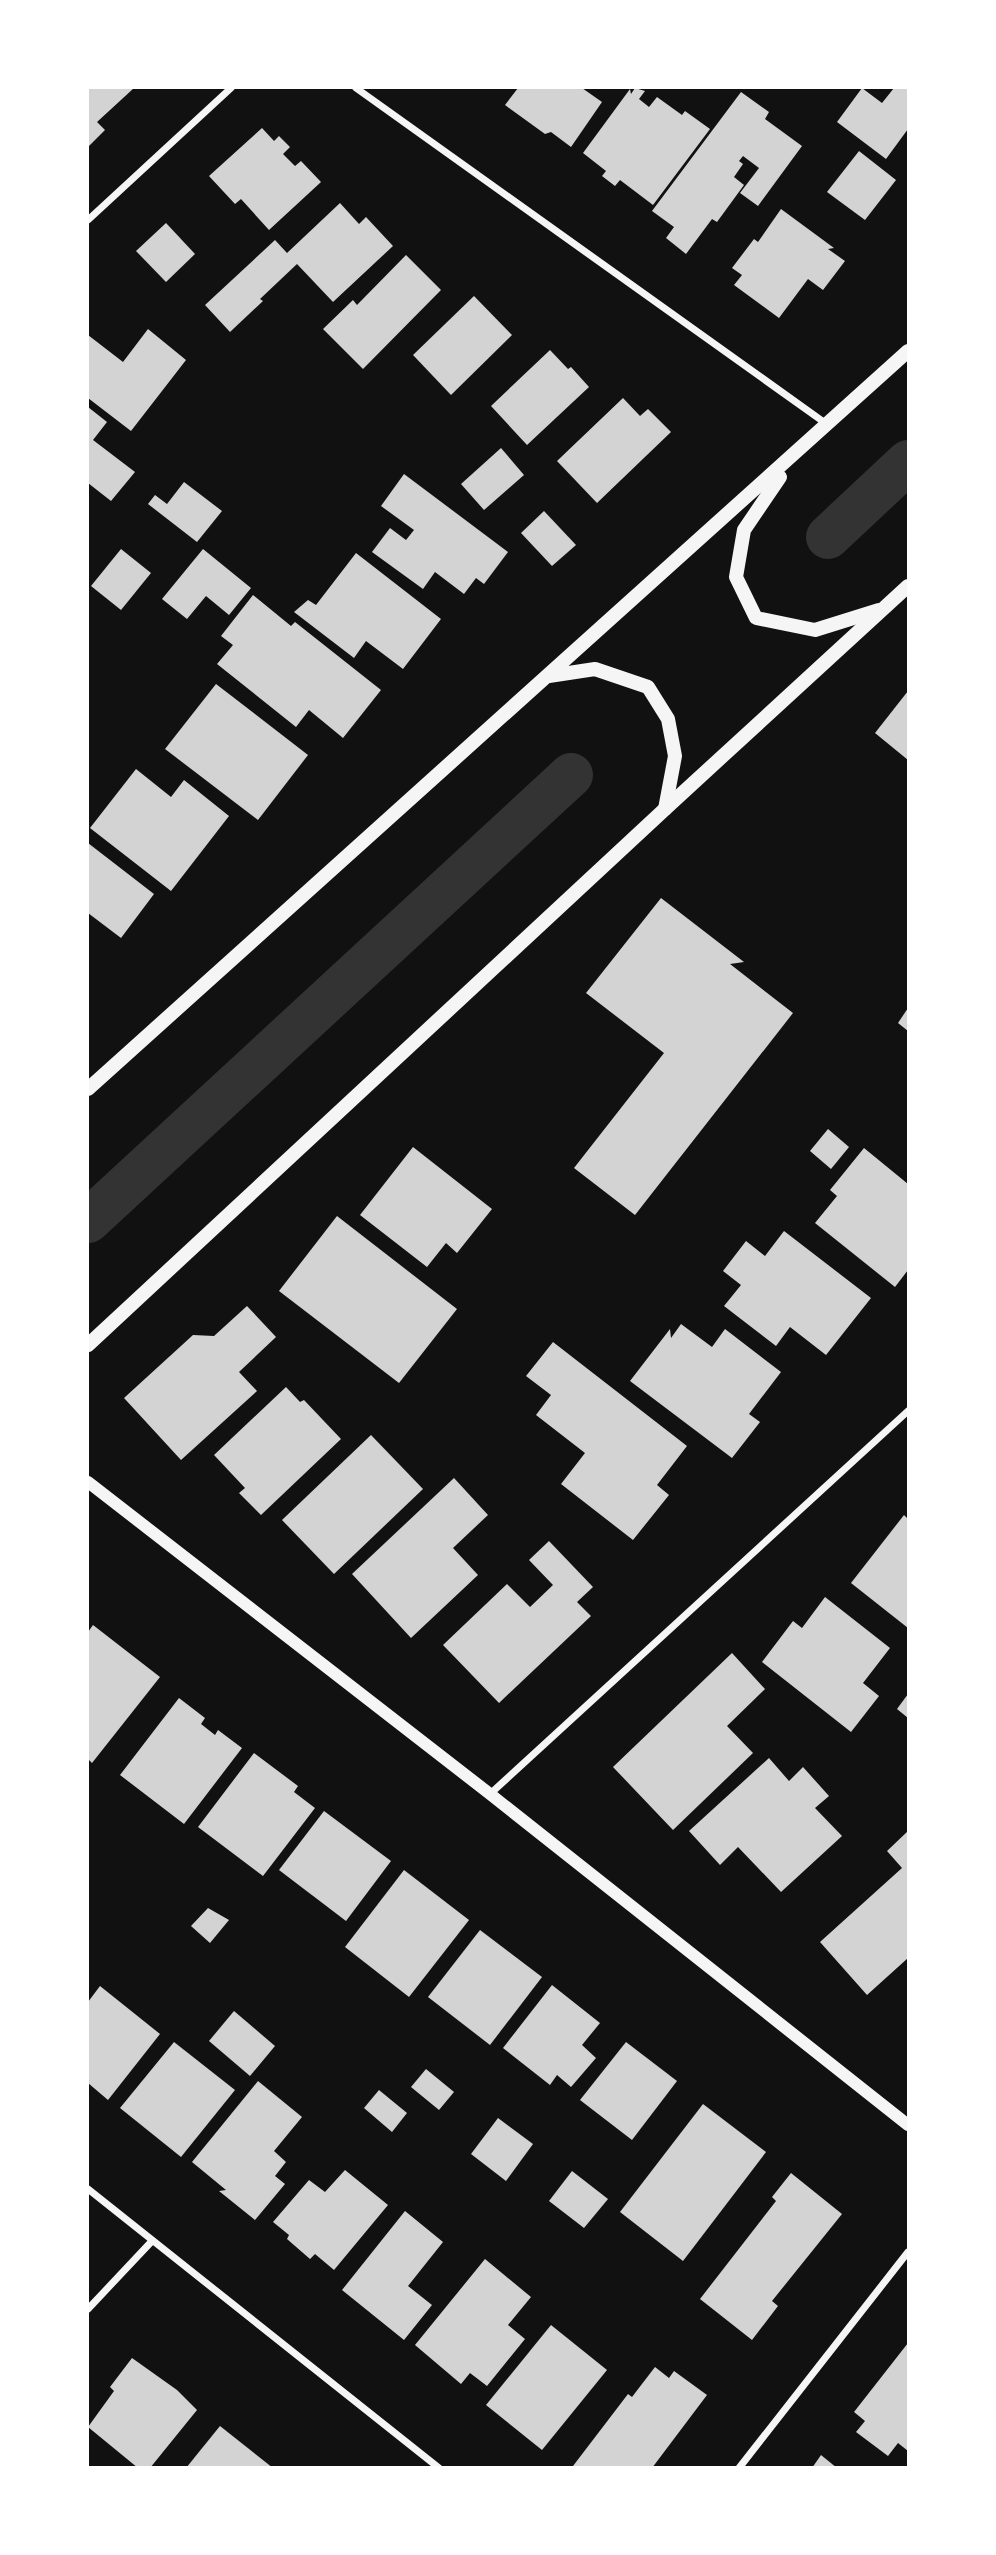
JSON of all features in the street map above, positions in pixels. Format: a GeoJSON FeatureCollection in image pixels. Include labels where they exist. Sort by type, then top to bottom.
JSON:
{"type":"FeatureCollection","features":[{"type":"Feature","properties":{"kind":"main road"},"geometry":{"type":"LineString","coordinates":[[88,1089],[829,425],[908,351]]}},
{"type":"Feature","properties":{"kind":"main road"},"geometry":{"type":"LineString","coordinates":[[794,456],[744,530],[736,577],[757,618],[815,630],[883,609]]}},
{"type":"Feature","properties":{"kind":"main road"},"geometry":{"type":"LineString","coordinates":[[88,1345],[908,586]]}},
{"type":"Feature","properties":{"kind":"main road"},"geometry":{"type":"LineString","coordinates":[[549,676],[595,669],[648,687],[668,719],[675,756],[665,809]]}},
{"type":"Feature","properties":{"kind":"main road"},"geometry":{"type":"LineString","coordinates":[[88,1329],[115,1320]]}},
{"type":"Feature","properties":{"kind":"street"},"geometry":{"type":"LineString","coordinates":[[88,220],[231,88]]}},
{"type":"Feature","properties":{"kind":"street"},"geometry":{"type":"LineString","coordinates":[[356,88],[829,425]]}},
{"type":"Feature","properties":{"kind":"street"},"geometry":{"type":"LineString","coordinates":[[490,1794],[908,1411]]}},
{"type":"Feature","properties":{"kind":"street"},"geometry":{"type":"LineString","coordinates":[[88,1482],[490,1794],[908,2125]]}},
{"type":"Feature","properties":{"kind":"street"},"geometry":{"type":"LineString","coordinates":[[88,2189],[439,2468]]}},
{"type":"Feature","properties":{"kind":"street"},"geometry":{"type":"LineString","coordinates":[[88,2309],[152,2241]]}},
{"type":"Feature","properties":{"kind":"street"},"geometry":{"type":"LineString","coordinates":[[739,2468],[908,2252]]}},
{"type":"Feature","properties":{"kind":"building"},"geometry":{"type":"Polygon","coordinates":[[[88,88],[134,88],[97,122],[105,130],[88,147],[88,88]]]}},
{"type":"Feature","properties":{"kind":"building"},"geometry":{"type":"Polygon","coordinates":[[[518,88],[582,88],[602,102],[571,147],[551,132],[545,134],[505,105],[518,88]]]}},
{"type":"Feature","properties":{"kind":"building"},"geometry":{"type":"Polygon","coordinates":[[[635,88],[645,91],[639,99],[649,107],[657,97],[682,115],[685,111],[710,129],[653,205],[620,180],[615,186],[602,176],[606,171],[583,153],[630,89],[631,94],[635,88]]]}},
{"type":"Feature","properties":{"kind":"building"},"geometry":{"type":"Polygon","coordinates":[[[862,88],[882,103],[894,88],[908,88],[908,129],[886,159],[837,122],[862,88]]]}},
{"type":"Feature","properties":{"kind":"building"},"geometry":{"type":"Polygon","coordinates":[[[741,92],[769,112],[765,119],[802,146],[758,206],[740,193],[759,168],[743,156],[739,161],[743,164],[734,177],[744,185],[717,222],[712,219],[686,254],[666,238],[674,227],[652,211],[741,92]]]}},
{"type":"Feature","properties":{"kind":"building"},"geometry":{"type":"Polygon","coordinates":[[[262,128],[274,141],[279,136],[290,147],[283,154],[295,166],[301,161],[321,182],[269,230],[241,199],[235,204],[209,176],[262,128]]]}},
{"type":"Feature","properties":{"kind":"building"},"geometry":{"type":"Polygon","coordinates":[[[859,151],[896,180],[865,220],[827,192],[859,151]]]}},
{"type":"Feature","properties":{"kind":"building"},"geometry":{"type":"Polygon","coordinates":[[[340,203],[359,224],[366,217],[393,246],[333,302],[297,264],[230,332],[205,305],[275,240],[287,253],[340,203]]]}},
{"type":"Feature","properties":{"kind":"building"},"geometry":{"type":"Polygon","coordinates":[[[781,209],[834,248],[828,249],[845,261],[823,290],[808,279],[779,318],[734,285],[742,275],[732,268],[754,239],[758,242],[781,209]]]}},
{"type":"Feature","properties":{"kind":"building"},"geometry":{"type":"Polygon","coordinates":[[[166,223],[195,254],[166,282],[136,251],[166,223]]]}},
{"type":"Feature","properties":{"kind":"building"},"geometry":{"type":"Polygon","coordinates":[[[406,255],[441,290],[363,369],[323,329],[353,300],[357,305],[406,255]]]}},
{"type":"Feature","properties":{"kind":"building"},"geometry":{"type":"Polygon","coordinates":[[[474,296],[512,335],[451,395],[413,355],[474,296]]]}},
{"type":"Feature","properties":{"kind":"building"},"geometry":{"type":"Polygon","coordinates":[[[148,329],[186,360],[131,431],[88,398],[88,335],[123,362],[148,329]]]}},
{"type":"Feature","properties":{"kind":"building"},"geometry":{"type":"Polygon","coordinates":[[[550,350],[568,369],[571,367],[589,387],[527,445],[491,406],[550,350]]]}},
{"type":"Feature","properties":{"kind":"building"},"geometry":{"type":"Polygon","coordinates":[[[623,398],[640,416],[648,409],[671,432],[597,503],[557,461],[623,398]]]}},
{"type":"Feature","properties":{"kind":"building"},"geometry":{"type":"Polygon","coordinates":[[[88,407],[107,422],[93,440],[135,472],[111,501],[88,483],[88,407]]]}},
{"type":"Feature","properties":{"kind":"building"},"geometry":{"type":"Polygon","coordinates":[[[501,448],[524,475],[484,510],[461,484],[501,448]]]}},
{"type":"Feature","properties":{"kind":"building"},"geometry":{"type":"Polygon","coordinates":[[[404,474],[508,552],[484,584],[476,578],[464,594],[435,572],[423,589],[372,552],[390,528],[406,540],[414,530],[381,506],[404,474]]]}},
{"type":"Feature","properties":{"kind":"building"},"geometry":{"type":"Polygon","coordinates":[[[184,482],[222,511],[197,542],[148,504],[155,495],[167,504],[184,482]]]}},
{"type":"Feature","properties":{"kind":"building"},"geometry":{"type":"Polygon","coordinates":[[[544,511],[576,545],[552,566],[521,533],[544,511]]]}},
{"type":"Feature","properties":{"kind":"building"},"geometry":{"type":"Polygon","coordinates":[[[121,549],[151,573],[121,610],[91,586],[121,549]]]}},
{"type":"Feature","properties":{"kind":"building"},"geometry":{"type":"Polygon","coordinates":[[[203,549],[251,588],[229,615],[206,596],[187,619],[162,599],[203,549]]]}},
{"type":"Feature","properties":{"kind":"building"},"geometry":{"type":"Polygon","coordinates":[[[356,553],[441,619],[403,669],[366,641],[354,658],[294,612],[308,600],[316,605],[356,553]]]}},
{"type":"Feature","properties":{"kind":"building"},"geometry":{"type":"Polygon","coordinates":[[[253,595],[291,626],[295,622],[381,690],[343,738],[309,710],[296,727],[217,664],[233,645],[221,636],[253,595]]]}},
{"type":"Feature","properties":{"kind":"building"},"geometry":{"type":"Polygon","coordinates":[[[216,684],[308,755],[258,820],[165,749],[216,684]]]}},
{"type":"Feature","properties":{"kind":"building"},"geometry":{"type":"Polygon","coordinates":[[[908,691],[908,760],[875,733],[908,691]]]}},
{"type":"Feature","properties":{"kind":"building"},"geometry":{"type":"Polygon","coordinates":[[[136,769],[171,797],[184,780],[229,816],[171,891],[90,828],[136,769]]]}},
{"type":"Feature","properties":{"kind":"building"},"geometry":{"type":"Polygon","coordinates":[[[88,843],[154,894],[121,938],[88,913],[88,843]]]}},
{"type":"Feature","properties":{"kind":"building"},"geometry":{"type":"Polygon","coordinates":[[[661,898],[744,962],[730,964],[793,1013],[635,1215],[574,1168],[664,1053],[586,993],[661,898]]]}},
{"type":"Feature","properties":{"kind":"building"},"geometry":{"type":"Polygon","coordinates":[[[908,1008],[908,1031],[898,1023],[908,1008]]]}},
{"type":"Feature","properties":{"kind":"building"},"geometry":{"type":"Polygon","coordinates":[[[828,1129],[849,1147],[831,1169],[810,1151],[828,1129]]]}},
{"type":"Feature","properties":{"kind":"building"},"geometry":{"type":"Polygon","coordinates":[[[413,1147],[492,1209],[457,1253],[446,1243],[427,1267],[360,1215],[413,1147]]]}},
{"type":"Feature","properties":{"kind":"building"},"geometry":{"type":"Polygon","coordinates":[[[864,1148],[908,1184],[908,1270],[895,1287],[815,1223],[837,1196],[830,1190],[864,1148]]]}},
{"type":"Feature","properties":{"kind":"building"},"geometry":{"type":"Polygon","coordinates":[[[337,1216],[457,1309],[399,1383],[279,1291],[337,1216]]]}},
{"type":"Feature","properties":{"kind":"building"},"geometry":{"type":"Polygon","coordinates":[[[784,1231],[871,1298],[826,1355],[790,1327],[776,1346],[724,1306],[741,1285],[723,1271],[746,1241],[765,1256],[784,1231]]]}},
{"type":"Feature","properties":{"kind":"building"},"geometry":{"type":"Polygon","coordinates":[[[247,1306],[276,1337],[239,1372],[257,1391],[181,1460],[124,1398],[193,1335],[214,1336],[247,1306]]]}},
{"type":"Feature","properties":{"kind":"building"},"geometry":{"type":"Polygon","coordinates":[[[681,1324],[712,1347],[725,1329],[781,1372],[749,1414],[760,1422],[732,1458],[630,1381],[670,1329],[671,1338],[681,1324]]]}},
{"type":"Feature","properties":{"kind":"building"},"geometry":{"type":"Polygon","coordinates":[[[553,1342],[687,1446],[657,1485],[669,1495],[633,1540],[561,1484],[585,1453],[536,1415],[551,1395],[526,1376],[553,1342]]]}},
{"type":"Feature","properties":{"kind":"building"},"geometry":{"type":"Polygon","coordinates":[[[286,1387],[300,1402],[304,1400],[341,1439],[261,1515],[239,1493],[245,1488],[214,1455],[286,1387]]]}},
{"type":"Feature","properties":{"kind":"building"},"geometry":{"type":"Polygon","coordinates":[[[371,1435],[423,1489],[334,1574],[282,1520],[371,1435]]]}},
{"type":"Feature","properties":{"kind":"building"},"geometry":{"type":"Polygon","coordinates":[[[454,1478],[488,1515],[453,1548],[478,1575],[411,1638],[352,1574],[454,1478]]]}},
{"type":"Feature","properties":{"kind":"building"},"geometry":{"type":"Polygon","coordinates":[[[904,1515],[908,1519],[908,1628],[851,1583],[904,1515]]]}},
{"type":"Feature","properties":{"kind":"building"},"geometry":{"type":"Polygon","coordinates":[[[549,1541],[593,1587],[577,1602],[591,1616],[499,1703],[443,1645],[507,1584],[530,1607],[553,1585],[529,1560],[549,1541]]]}},
{"type":"Feature","properties":{"kind":"building"},"geometry":{"type":"Polygon","coordinates":[[[825,1597],[890,1648],[863,1683],[879,1696],[851,1732],[762,1662],[793,1621],[802,1628],[825,1597]]]}},
{"type":"Feature","properties":{"kind":"building"},"geometry":{"type":"Polygon","coordinates":[[[93,1625],[160,1677],[92,1763],[88,1759],[88,1632],[93,1625]]]}},
{"type":"Feature","properties":{"kind":"building"},"geometry":{"type":"Polygon","coordinates":[[[732,1653],[765,1689],[727,1726],[753,1753],[673,1830],[613,1767],[732,1653]]]}},
{"type":"Feature","properties":{"kind":"building"},"geometry":{"type":"Polygon","coordinates":[[[908,1694],[908,1718],[897,1709],[908,1694]]]}},
{"type":"Feature","properties":{"kind":"building"},"geometry":{"type":"Polygon","coordinates":[[[179,1698],[205,1718],[201,1724],[215,1735],[218,1730],[242,1748],[184,1824],[120,1775],[179,1698]]]}},
{"type":"Feature","properties":{"kind":"building"},"geometry":{"type":"Polygon","coordinates":[[[254,1753],[298,1786],[294,1792],[315,1808],[263,1876],[198,1827],[254,1753]]]}},
{"type":"Feature","properties":{"kind":"building"},"geometry":{"type":"Polygon","coordinates":[[[769,1758],[789,1781],[803,1767],[829,1796],[815,1808],[842,1836],[781,1892],[738,1847],[720,1865],[689,1831],[769,1758]]]}},
{"type":"Feature","properties":{"kind":"building"},"geometry":{"type":"Polygon","coordinates":[[[324,1811],[391,1861],[346,1921],[279,1870],[324,1811]]]}},
{"type":"Feature","properties":{"kind":"building"},"geometry":{"type":"Polygon","coordinates":[[[908,1831],[908,1958],[867,1995],[820,1942],[902,1868],[887,1851],[908,1831]]]}},
{"type":"Feature","properties":{"kind":"building"},"geometry":{"type":"Polygon","coordinates":[[[404,1870],[469,1920],[409,1997],[345,1947],[404,1870]]]}},
{"type":"Feature","properties":{"kind":"building"},"geometry":{"type":"Polygon","coordinates":[[[208,1908],[229,1920],[210,1943],[191,1926],[208,1908]]]}},
{"type":"Feature","properties":{"kind":"building"},"geometry":{"type":"Polygon","coordinates":[[[480,1930],[542,1977],[490,2045],[428,1997],[480,1930]]]}},
{"type":"Feature","properties":{"kind":"building"},"geometry":{"type":"Polygon","coordinates":[[[552,1985],[600,2023],[582,2045],[596,2058],[571,2087],[557,2075],[550,2085],[503,2048],[552,1985]]]}},
{"type":"Feature","properties":{"kind":"building"},"geometry":{"type":"Polygon","coordinates":[[[100,1986],[160,2034],[108,2100],[88,2083],[88,2002],[100,1986]]]}},
{"type":"Feature","properties":{"kind":"building"},"geometry":{"type":"Polygon","coordinates":[[[234,2011],[275,2046],[250,2076],[209,2041],[234,2011]]]}},
{"type":"Feature","properties":{"kind":"building"},"geometry":{"type":"Polygon","coordinates":[[[174,2042],[235,2090],[181,2157],[120,2108],[174,2042]]]}},
{"type":"Feature","properties":{"kind":"building"},"geometry":{"type":"Polygon","coordinates":[[[626,2042],[677,2081],[632,2140],[580,2100],[626,2042]]]}},
{"type":"Feature","properties":{"kind":"building"},"geometry":{"type":"Polygon","coordinates":[[[426,2069],[454,2092],[439,2110],[411,2087],[426,2069]]]}},
{"type":"Feature","properties":{"kind":"building"},"geometry":{"type":"Polygon","coordinates":[[[258,2081],[302,2117],[274,2151],[286,2162],[275,2176],[285,2184],[255,2220],[219,2191],[226,2190],[192,2162],[258,2081]]]}},
{"type":"Feature","properties":{"kind":"building"},"geometry":{"type":"Polygon","coordinates":[[[379,2090],[407,2113],[392,2132],[364,2108],[379,2090]]]}},
{"type":"Feature","properties":{"kind":"building"},"geometry":{"type":"Polygon","coordinates":[[[703,2104],[766,2152],[683,2261],[620,2212],[703,2104]]]}},
{"type":"Feature","properties":{"kind":"building"},"geometry":{"type":"Polygon","coordinates":[[[498,2118],[533,2144],[506,2181],[471,2154],[498,2118]]]}},
{"type":"Feature","properties":{"kind":"building"},"geometry":{"type":"Polygon","coordinates":[[[345,2170],[388,2205],[334,2270],[315,2254],[310,2259],[287,2239],[289,2235],[273,2222],[309,2180],[325,2192],[345,2170]]]}},
{"type":"Feature","properties":{"kind":"building"},"geometry":{"type":"Polygon","coordinates":[[[572,2171],[608,2199],[584,2228],[549,2201],[572,2171]]]}},
{"type":"Feature","properties":{"kind":"building"},"geometry":{"type":"Polygon","coordinates":[[[791,2173],[842,2214],[772,2301],[778,2306],[752,2340],[700,2299],[776,2201],[772,2197],[791,2173]]]}},
{"type":"Feature","properties":{"kind":"building"},"geometry":{"type":"Polygon","coordinates":[[[405,2211],[443,2242],[408,2286],[432,2305],[404,2340],[342,2290],[405,2211]]]}},
{"type":"Feature","properties":{"kind":"building"},"geometry":{"type":"Polygon","coordinates":[[[485,2259],[531,2297],[508,2325],[525,2339],[487,2386],[470,2373],[461,2384],[415,2345],[485,2259]]]}},
{"type":"Feature","properties":{"kind":"building"},"geometry":{"type":"Polygon","coordinates":[[[551,2325],[607,2370],[542,2450],[486,2405],[551,2325]]]}},
{"type":"Feature","properties":{"kind":"building"},"geometry":{"type":"Polygon","coordinates":[[[908,2343],[908,2451],[898,2443],[888,2456],[856,2432],[865,2421],[854,2412],[908,2343]]]}},
{"type":"Feature","properties":{"kind":"building"},"geometry":{"type":"Polygon","coordinates":[[[132,2358],[177,2390],[197,2410],[150,2468],[138,2468],[88,2427],[114,2391],[110,2387],[132,2358]]]}},
{"type":"Feature","properties":{"kind":"building"},"geometry":{"type":"Polygon","coordinates":[[[655,2367],[669,2378],[674,2371],[707,2395],[652,2468],[573,2466],[628,2394],[632,2397],[655,2367]]]}},
{"type":"Feature","properties":{"kind":"building"},"geometry":{"type":"Polygon","coordinates":[[[220,2426],[273,2468],[186,2468],[220,2426]]]}},
{"type":"Feature","properties":{"kind":"building"},"geometry":{"type":"Polygon","coordinates":[[[821,2455],[837,2468],[812,2468],[821,2455]]]}},
{"type":"Feature","properties":{"kind":"waterway"},"geometry":{"type":"LineString","coordinates":[[828,537],[908,462]]}},
{"type":"Feature","properties":{"kind":"waterway"},"geometry":{"type":"LineString","coordinates":[[88,1221],[571,775]]}}]}
